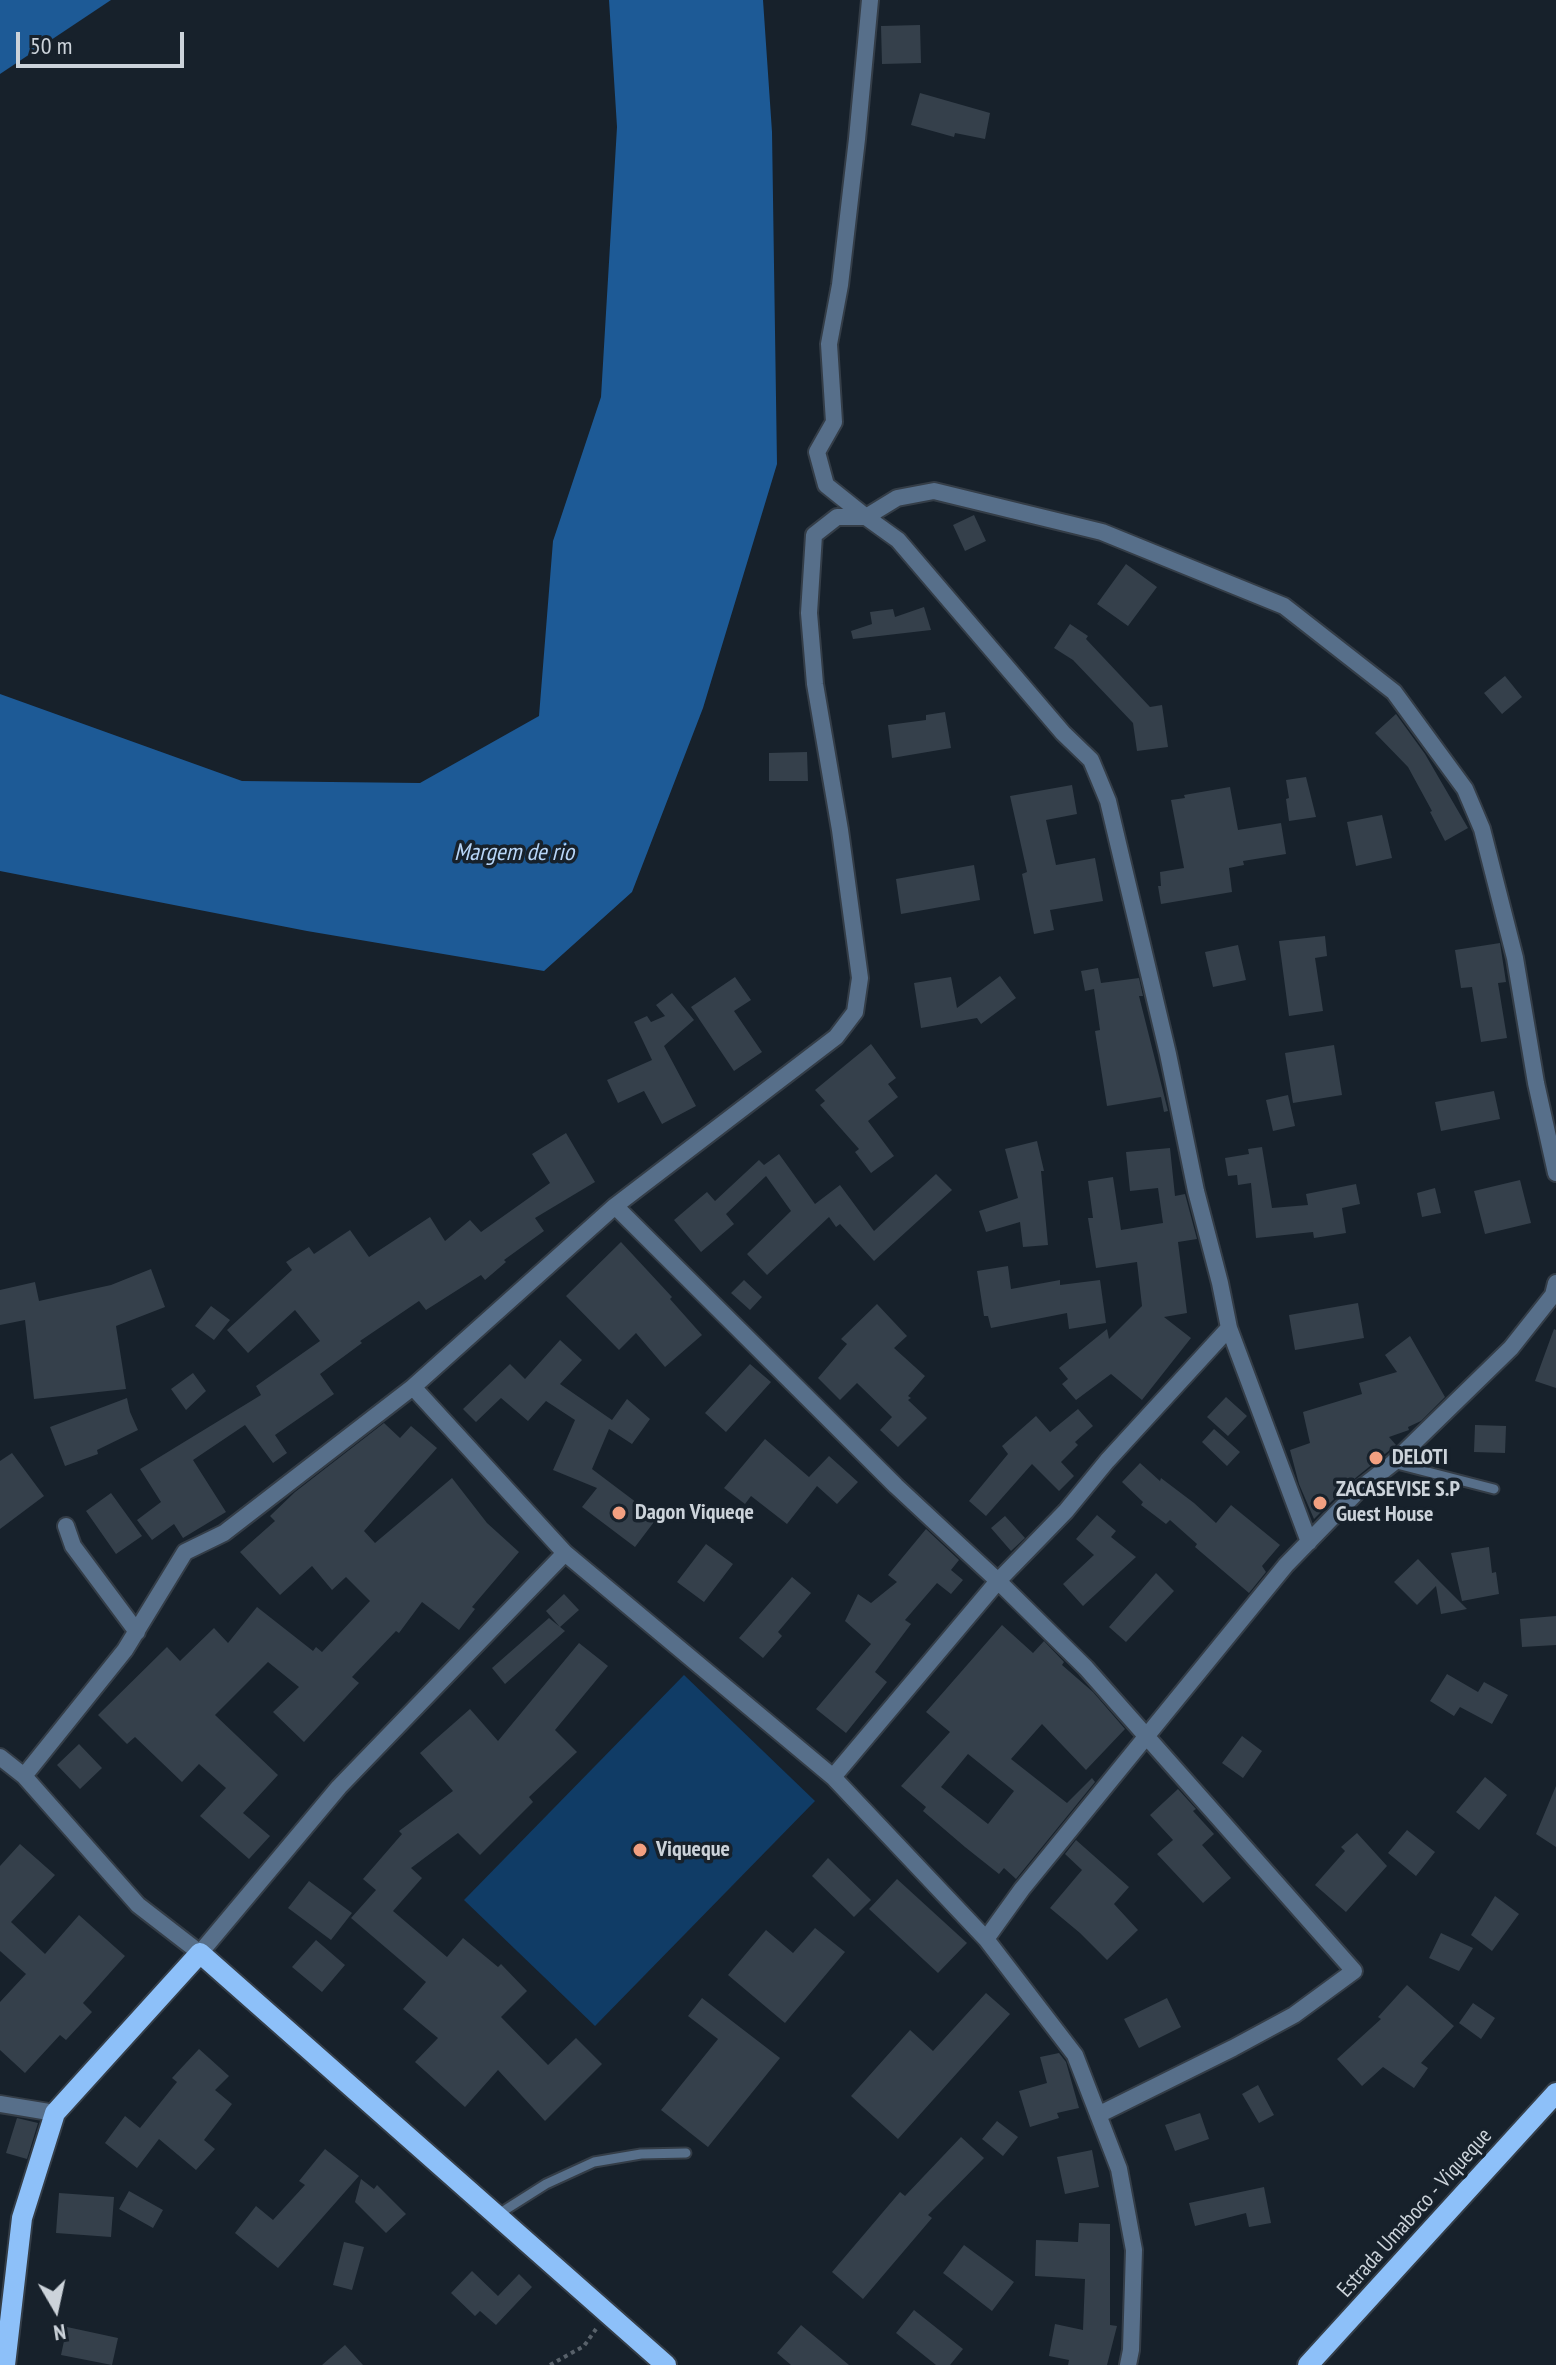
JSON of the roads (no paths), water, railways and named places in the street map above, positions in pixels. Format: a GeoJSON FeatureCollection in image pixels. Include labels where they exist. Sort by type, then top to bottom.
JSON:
{"type":"FeatureCollection","features":[{"type":"Feature","properties":{"kind":"main road"},"geometry":{"type":"LineString","coordinates":[[5,2365],[22,2218],[55,2113],[200,1953],[666,2365]]}},
{"type":"Feature","properties":{"kind":"main road","name":"Estrada Umaboco - Viqueque"},"geometry":{"type":"LineString","coordinates":[[1308,2365],[1556,2093]]}},
{"type":"Feature","properties":{"kind":"street"},"geometry":{"type":"LineString","coordinates":[[870,0],[856,153],[840,285],[829,344],[834,422],[817,452],[826,485],[898,540],[1063,733],[1091,760],[1111,816],[1229,1328],[1309,1542]]}},
{"type":"Feature","properties":{"kind":"street"},"geometry":{"type":"LineString","coordinates":[[24,1776],[125,1650],[185,1552],[224,1533],[413,1387],[615,1206],[836,1037],[855,1012],[860,978],[840,830],[815,684],[809,613],[814,535],[837,517],[866,517],[897,498],[934,491],[1102,532],[1284,606],[1394,692],[1465,789],[1482,829],[1515,958],[1536,1083],[1556,1173]]}},
{"type":"Feature","properties":{"kind":"street"},"geometry":{"type":"LineString","coordinates":[[615,1206],[896,1486],[1086,1668],[1354,1971],[1294,2015],[1098,2115]]}},
{"type":"Feature","properties":{"kind":"street"},"geometry":{"type":"LineString","coordinates":[[986,1939],[1022,1889],[1205,1668],[1253,1604],[1361,1488],[1393,1463],[1511,1348],[1553,1295],[1556,1283]]}},
{"type":"Feature","properties":{"kind":"street"},"geometry":{"type":"LineString","coordinates":[[833,1777],[998,1581],[1066,1511],[1107,1461],[1229,1328]]}},
{"type":"Feature","properties":{"kind":"street"},"geometry":{"type":"LineString","coordinates":[[413,1387],[565,1553],[833,1777],[986,1939],[1075,2055],[1119,2169],[1134,2250],[1128,2365]]}},
{"type":"Feature","properties":{"kind":"street"},"geometry":{"type":"LineString","coordinates":[[66,1526],[73,1546],[137,1632]]}},
{"type":"Feature","properties":{"kind":"street"},"geometry":{"type":"LineString","coordinates":[[0,1757],[24,1776],[138,1905],[200,1953],[339,1787],[565,1553]]}},
{"type":"Feature","properties":{"kind":"street"},"geometry":{"type":"LineString","coordinates":[[0,2104],[55,2113]]}},
{"type":"Feature","properties":{"kind":"lane"},"geometry":{"type":"LineString","coordinates":[[1393,1463],[1494,1489]]}},
{"type":"Feature","properties":{"kind":"lane"},"geometry":{"type":"LineString","coordinates":[[495,2216],[546,2184],[594,2162],[641,2154],[686,2153]]}},
{"type":"Feature","properties":{"kind":"water"},"geometry":{"type":"Polygon","coordinates":[[[0,0],[111,0],[0,74],[0,0]]]}},
{"type":"Feature","properties":{"kind":"water","name":"Margem de rio"},"geometry":{"type":"Polygon","coordinates":[[[609,0],[763,0],[772,132],[777,464],[703,708],[632,892],[544,971],[307,931],[0,871],[0,694],[242,781],[420,783],[539,716],[553,541],[601,397],[617,127],[609,0]]]}},
{"type":"Feature","properties":{"kind":"place","name":"DELOTI"},"geometry":{"type":"Point","coordinates":[1376,1458]}},
{"type":"Feature","properties":{"kind":"place","name":"ZACASEVISE S.P Guest House"},"geometry":{"type":"Point","coordinates":[1320,1503]}},
{"type":"Feature","properties":{"kind":"place","name":"Dagon Viqueqe"},"geometry":{"type":"Point","coordinates":[619,1513]}},
{"type":"Feature","properties":{"kind":"place","name":"Viqueque"},"geometry":{"type":"Point","coordinates":[640,1850]}}]}
